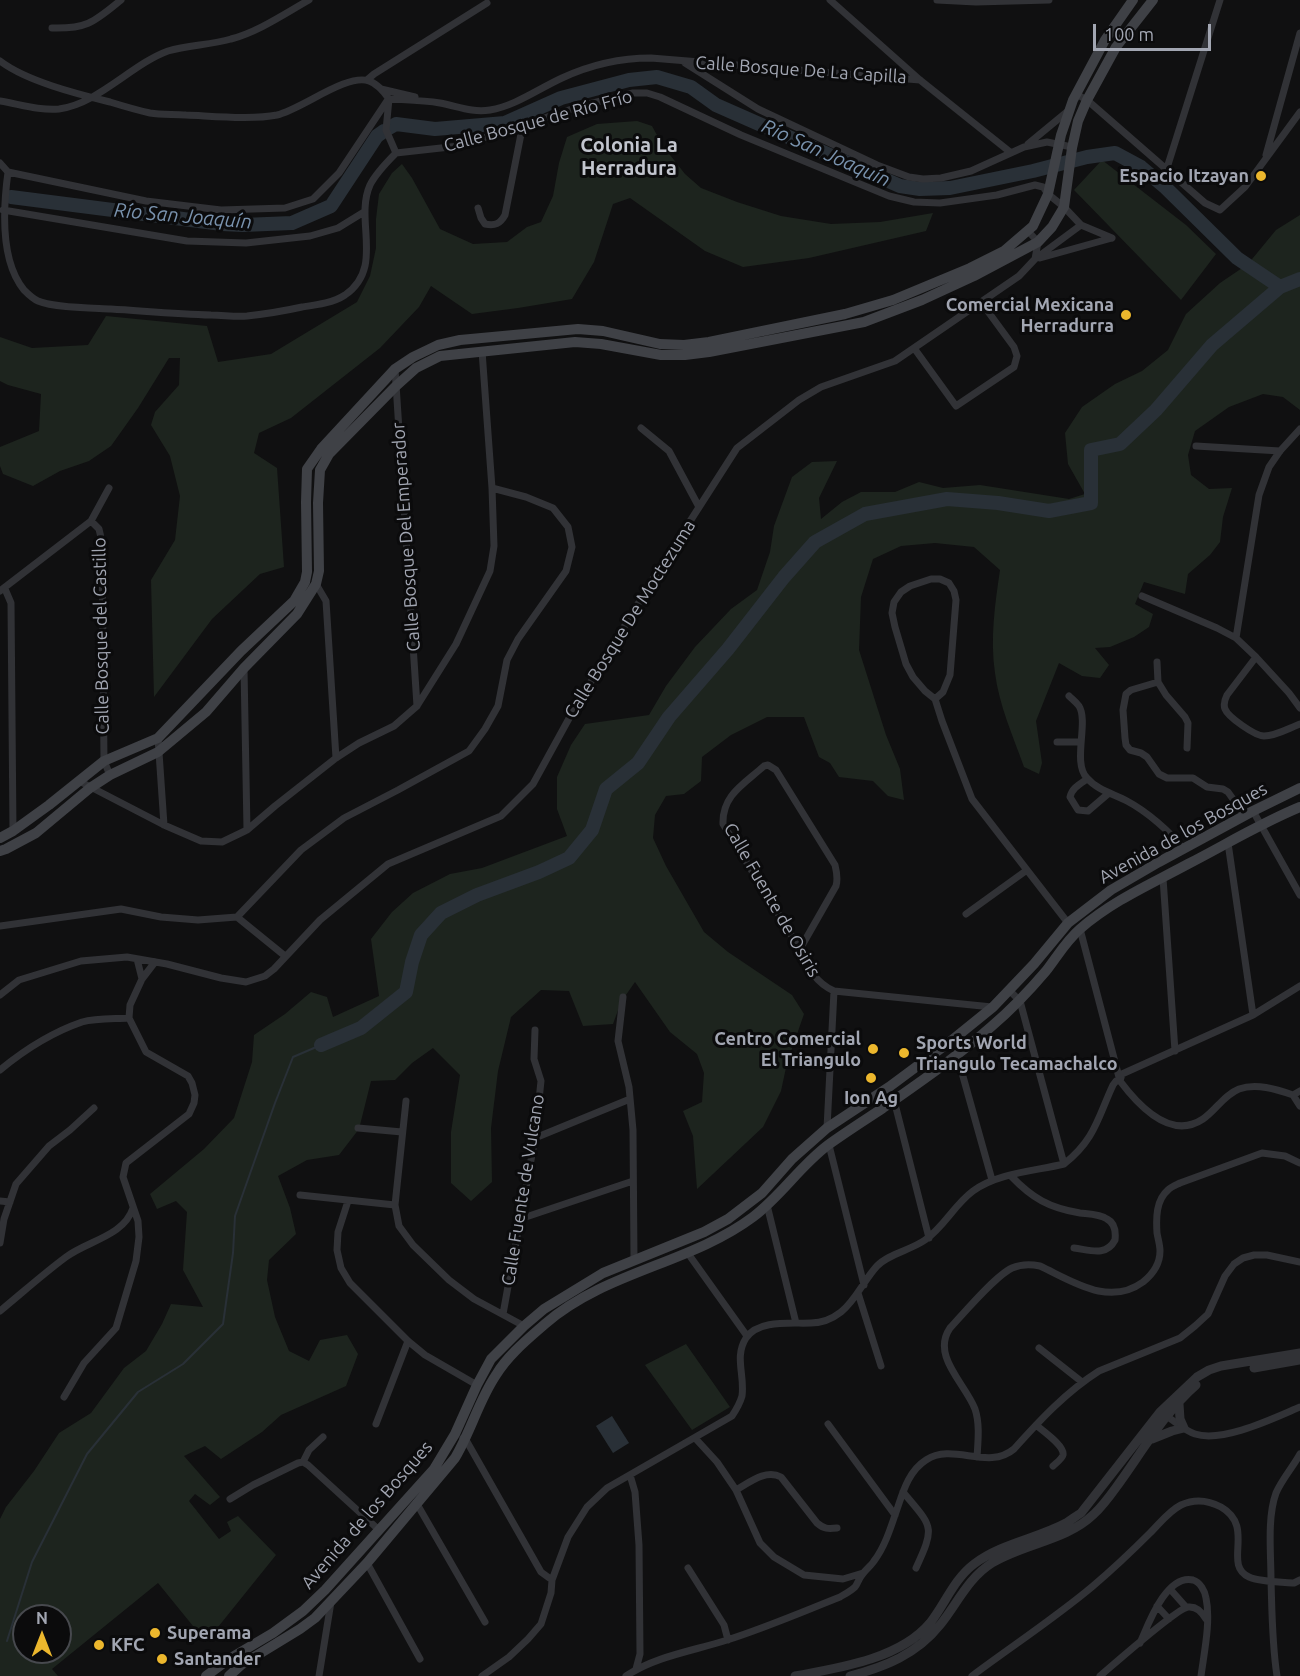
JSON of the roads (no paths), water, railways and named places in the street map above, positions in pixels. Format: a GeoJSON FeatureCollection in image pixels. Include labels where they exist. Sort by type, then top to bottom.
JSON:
{"type":"FeatureCollection","features":[{"type":"Feature","properties":{"kind":"main road"},"geometry":{"type":"LineString","coordinates":[[0,838],[49,806],[104,761],[158,738],[241,651],[294,601],[305,582],[307,572],[307,470],[321,449],[395,369],[438,345],[460,340],[578,329],[603,331],[660,344],[684,345],[709,342],[845,314],[892,300],[970,268],[1004,251],[1033,226],[1048,193],[1059,144],[1076,94],[1105,40],[1133,0]]}},
{"type":"Feature","properties":{"kind":"main road"},"geometry":{"type":"LineString","coordinates":[[0,851],[36,833],[90,788],[110,775],[158,752],[206,712],[243,668],[297,614],[316,584],[319,571],[320,470],[329,454],[416,368],[440,356],[575,342],[601,344],[661,355],[709,352],[864,322],[922,300],[975,276],[1038,242],[1052,227],[1064,207],[1072,147],[1078,121],[1087,100],[1116,47],[1153,0]]}},
{"type":"Feature","properties":{"kind":"main road","name":"Avenida de los Bosques"},"geometry":{"type":"LineString","coordinates":[[230,1676],[241,1665],[315,1618],[367,1563],[455,1458],[477,1384],[491,1359],[544,1309],[603,1273],[704,1232],[728,1219],[762,1193],[792,1159],[827,1128],[889,1087],[960,1035],[993,1007],[1010,991],[1068,923],[1111,890],[1249,813],[1300,788]]}},
{"type":"Feature","properties":{"kind":"main road","name":"Avenida de los Bosques"},"geometry":{"type":"LineString","coordinates":[[206,1676],[303,1611],[325,1590],[460,1437],[498,1371],[548,1322],[578,1300],[598,1289],[728,1234],[767,1205],[801,1168],[828,1144],[957,1055],[1020,1000],[1080,929],[1118,901],[1261,825],[1300,807]]}},
{"type":"Feature","properties":{"kind":"main road"},"geometry":{"type":"LineString","coordinates":[[217,1676],[241,1665]]}},
{"type":"Feature","properties":{"kind":"street"},"geometry":{"type":"LineString","coordinates":[[52,28],[80,27],[94,22],[121,0]]}},
{"type":"Feature","properties":{"kind":"street"},"geometry":{"type":"LineString","coordinates":[[0,101],[47,109],[61,109],[90,97],[158,55],[170,50],[232,39],[250,32],[309,0]]}},
{"type":"Feature","properties":{"kind":"street"},"geometry":{"type":"LineString","coordinates":[[830,0],[920,80],[1010,152]]}},
{"type":"Feature","properties":{"kind":"street"},"geometry":{"type":"LineString","coordinates":[[937,0],[976,2],[1049,0]]}},
{"type":"Feature","properties":{"kind":"street"},"geometry":{"type":"LineString","coordinates":[[1166,171],[1220,0]]}},
{"type":"Feature","properties":{"kind":"street"},"geometry":{"type":"LineString","coordinates":[[367,80],[487,3]]}},
{"type":"Feature","properties":{"kind":"street"},"geometry":{"type":"LineString","coordinates":[[1264,161],[1300,33]]}},
{"type":"Feature","properties":{"kind":"street","name":"Calle Bosque de Río Frío"},"geometry":{"type":"LineString","coordinates":[[389,99],[432,102],[472,111],[488,111],[505,106],[590,66],[630,58],[651,58],[682,61],[758,109],[877,165],[909,177],[941,178],[971,171],[1010,152],[1047,142],[1072,147]]}},
{"type":"Feature","properties":{"kind":"street"},"geometry":{"type":"LineString","coordinates":[[0,61],[10,69],[28,77],[150,113],[216,116],[277,115],[343,84],[367,80],[376,84],[389,99],[386,130],[396,153],[371,184],[364,212],[367,228],[365,269],[357,285],[343,296],[323,303],[246,316],[62,306],[38,301],[23,289],[12,275],[3,243],[3,210],[8,172]]}},
{"type":"Feature","properties":{"kind":"street","name":"Calle Bosque De La Capilla"},"geometry":{"type":"LineString","coordinates":[[682,61],[920,80]]}},
{"type":"Feature","properties":{"kind":"street"},"geometry":{"type":"LineString","coordinates":[[711,80],[710,74],[721,64]]}},
{"type":"Feature","properties":{"kind":"street"},"geometry":{"type":"LineString","coordinates":[[381,89],[415,97]]}},
{"type":"Feature","properties":{"kind":"street","name":"Calle Bosque de Río Frío"},"geometry":{"type":"LineString","coordinates":[[396,153],[459,146],[581,106],[633,93],[647,93],[741,135],[889,196],[914,202],[940,203],[997,195],[1035,185],[1043,187],[1048,193]]}},
{"type":"Feature","properties":{"kind":"street"},"geometry":{"type":"LineString","coordinates":[[1076,94],[1087,100],[1205,203],[1220,210],[1245,187],[1300,112]]}},
{"type":"Feature","properties":{"kind":"street"},"geometry":{"type":"LineString","coordinates":[[0,163],[8,172],[146,201],[221,210],[285,208],[313,200],[339,172],[389,99]]}},
{"type":"Feature","properties":{"kind":"street"},"geometry":{"type":"LineString","coordinates":[[1024,147],[1070,109]]}},
{"type":"Feature","properties":{"kind":"street"},"geometry":{"type":"LineString","coordinates":[[478,208],[485,224],[494,226],[501,222],[505,215],[523,124]]}},
{"type":"Feature","properties":{"kind":"street"},"geometry":{"type":"LineString","coordinates":[[1028,231],[1038,242],[1035,259],[1112,238],[1081,225],[1048,193]]}},
{"type":"Feature","properties":{"kind":"street"},"geometry":{"type":"LineString","coordinates":[[3,210],[187,241],[246,243],[310,236],[338,228],[364,212]]}},
{"type":"Feature","properties":{"kind":"street","name":"Calle Bosque De Moctezuma"},"geometry":{"type":"LineString","coordinates":[[0,995],[19,980],[81,961],[127,957],[246,982],[265,976],[320,920],[388,864],[501,816],[533,783],[572,713],[653,579],[737,448],[791,406],[821,387],[895,361],[1019,276],[1035,259],[1081,225]]}},
{"type":"Feature","properties":{"kind":"street"},"geometry":{"type":"LineString","coordinates":[[914,348],[956,406],[1014,368],[1017,356],[1014,346],[981,302]]}},
{"type":"Feature","properties":{"kind":"street"},"geometry":{"type":"LineString","coordinates":[[79,781],[164,825],[201,841],[222,842],[248,830],[336,758],[359,743],[394,726],[417,706],[456,644],[490,571],[494,546],[492,488],[482,351]]}},
{"type":"Feature","properties":{"kind":"street","name":"Calle Bosque Del Emperador"},"geometry":{"type":"LineString","coordinates":[[395,369],[417,706]]}},
{"type":"Feature","properties":{"kind":"street"},"geometry":{"type":"LineString","coordinates":[[641,428],[669,451],[699,507]]}},
{"type":"Feature","properties":{"kind":"street"},"geometry":{"type":"LineString","coordinates":[[1236,638],[1259,495],[1269,467],[1300,429]]}},
{"type":"Feature","properties":{"kind":"street"},"geometry":{"type":"LineString","coordinates":[[1196,446],[1280,451]]}},
{"type":"Feature","properties":{"kind":"street"},"geometry":{"type":"LineString","coordinates":[[91,521],[109,488]]}},
{"type":"Feature","properties":{"kind":"street"},"geometry":{"type":"LineString","coordinates":[[0,926],[121,909],[161,917],[198,920],[237,916],[301,850],[344,818],[469,751],[498,706],[507,660],[518,639],[566,571],[572,547],[568,526],[553,508],[526,497],[492,488]]}},
{"type":"Feature","properties":{"kind":"street","name":"Calle Bosque del Castillo"},"geometry":{"type":"LineString","coordinates":[[2,590],[91,521],[99,529],[102,542],[104,761]]}},
{"type":"Feature","properties":{"kind":"street"},"geometry":{"type":"LineString","coordinates":[[935,699],[943,692],[950,675],[956,600],[949,583],[940,579],[931,579],[910,586],[901,592],[894,602],[892,613],[894,627],[909,671],[925,691],[935,699],[972,799],[1068,923]]}},
{"type":"Feature","properties":{"kind":"street"},"geometry":{"type":"LineString","coordinates":[[316,584],[327,601],[336,758]]}},
{"type":"Feature","properties":{"kind":"street"},"geometry":{"type":"LineString","coordinates":[[2,590],[11,603],[13,831]]}},
{"type":"Feature","properties":{"kind":"street"},"geometry":{"type":"LineString","coordinates":[[1142,596],[1236,638],[1289,693],[1300,708]]}},
{"type":"Feature","properties":{"kind":"street"},"geometry":{"type":"LineString","coordinates":[[1256,657],[1224,701],[1228,714],[1259,735],[1266,736],[1300,724]]}},
{"type":"Feature","properties":{"kind":"street"},"geometry":{"type":"LineString","coordinates":[[1157,662],[1158,682],[1188,723],[1187,748]]}},
{"type":"Feature","properties":{"kind":"street"},"geometry":{"type":"LineString","coordinates":[[243,668],[248,830]]}},
{"type":"Feature","properties":{"kind":"street"},"geometry":{"type":"LineString","coordinates":[[1158,682],[1131,690],[1126,694],[1123,710],[1126,745],[1130,750],[1147,757],[1158,774],[1167,778],[1193,778],[1208,787],[1228,792],[1261,825],[1300,895]]}},
{"type":"Feature","properties":{"kind":"street"},"geometry":{"type":"LineString","coordinates":[[1069,696],[1078,704],[1082,712],[1081,764],[1087,779],[1109,794],[1136,807],[1172,836],[1183,849]]}},
{"type":"Feature","properties":{"kind":"street"},"geometry":{"type":"LineString","coordinates":[[158,738],[164,825]]}},
{"type":"Feature","properties":{"kind":"street"},"geometry":{"type":"LineString","coordinates":[[1057,742],[1081,742]]}},
{"type":"Feature","properties":{"kind":"street"},"geometry":{"type":"LineString","coordinates":[[104,761],[110,775]]}},
{"type":"Feature","properties":{"kind":"street","name":"Calle Fuente de Osiris"},"geometry":{"type":"LineString","coordinates":[[800,949],[836,886],[837,872],[835,865],[776,770],[768,765],[728,798],[724,807],[723,824],[800,949],[814,976],[824,987],[834,991],[993,1007]]}},
{"type":"Feature","properties":{"kind":"street"},"geometry":{"type":"LineString","coordinates":[[1087,779],[1071,793],[1070,797],[1078,810],[1088,812],[1109,794]]}},
{"type":"Feature","properties":{"kind":"street"},"geometry":{"type":"LineString","coordinates":[[1228,843],[1253,1015]]}},
{"type":"Feature","properties":{"kind":"street"},"geometry":{"type":"LineString","coordinates":[[966,914],[1027,870]]}},
{"type":"Feature","properties":{"kind":"street"},"geometry":{"type":"LineString","coordinates":[[1163,878],[1175,1051]]}},
{"type":"Feature","properties":{"kind":"street"},"geometry":{"type":"LineString","coordinates":[[237,916],[285,956]]}},
{"type":"Feature","properties":{"kind":"street"},"geometry":{"type":"LineString","coordinates":[[1080,929],[1120,1081],[1146,1110],[1161,1121],[1179,1126],[1191,1125],[1202,1120],[1230,1094],[1250,1087],[1267,1087],[1296,1093],[1300,1106]]}},
{"type":"Feature","properties":{"kind":"street"},"geometry":{"type":"LineString","coordinates":[[137,959],[142,979]]}},
{"type":"Feature","properties":{"kind":"street"},"geometry":{"type":"LineString","coordinates":[[64,1397],[84,1363],[116,1328],[136,1261],[138,1221],[123,1177],[126,1163],[189,1114],[194,1103],[195,1095],[188,1076],[146,1052],[129,1018],[130,1005],[142,979],[155,962]]}},
{"type":"Feature","properties":{"kind":"street"},"geometry":{"type":"LineString","coordinates":[[1120,1081],[1122,1074],[1253,1015],[1300,986]]}},
{"type":"Feature","properties":{"kind":"street"},"geometry":{"type":"LineString","coordinates":[[827,1128],[834,991]]}},
{"type":"Feature","properties":{"kind":"street"},"geometry":{"type":"LineString","coordinates":[[1010,991],[1020,1000],[1064,1164]]}},
{"type":"Feature","properties":{"kind":"street"},"geometry":{"type":"LineString","coordinates":[[623,997],[618,1041],[629,1087],[633,1130],[634,1259]]}},
{"type":"Feature","properties":{"kind":"street"},"geometry":{"type":"LineString","coordinates":[[0,1070],[44,1041],[83,1022],[129,1018]]}},
{"type":"Feature","properties":{"kind":"street","name":"Calle Fuente de Vulcano"},"geometry":{"type":"LineString","coordinates":[[503,1314],[535,1138],[541,1081],[534,1059],[535,1030]]}},
{"type":"Feature","properties":{"kind":"street"},"geometry":{"type":"LineString","coordinates":[[957,1055],[992,1180]]}},
{"type":"Feature","properties":{"kind":"street"},"geometry":{"type":"LineString","coordinates":[[482,1676],[509,1657],[541,1624],[551,1593],[552,1580],[568,1537],[587,1507],[607,1488],[732,1416],[742,1396],[739,1363],[747,1336],[756,1329],[773,1324],[813,1323],[829,1319],[842,1311],[876,1267],[885,1259],[929,1238],[954,1208],[973,1191],[992,1180],[1064,1164],[1080,1150],[1091,1135],[1113,1085],[1116,1081],[1120,1081]]}},
{"type":"Feature","properties":{"kind":"street"},"geometry":{"type":"LineString","coordinates":[[535,1138],[630,1099]]}},
{"type":"Feature","properties":{"kind":"street"},"geometry":{"type":"LineString","coordinates":[[894,1100],[929,1238]]}},
{"type":"Feature","properties":{"kind":"street"},"geometry":{"type":"LineString","coordinates":[[406,1101],[395,1205],[399,1226],[413,1245],[449,1280],[474,1299],[524,1326]]}},
{"type":"Feature","properties":{"kind":"street"},"geometry":{"type":"LineString","coordinates":[[0,1243],[4,1219],[16,1184],[49,1146],[94,1108]]}},
{"type":"Feature","properties":{"kind":"street"},"geometry":{"type":"LineString","coordinates":[[358,1128],[402,1132]]}},
{"type":"Feature","properties":{"kind":"street"},"geometry":{"type":"LineString","coordinates":[[828,1144],[864,1285]]}},
{"type":"Feature","properties":{"kind":"street"},"geometry":{"type":"LineString","coordinates":[[977,1457],[978,1423],[975,1410],[946,1358],[943,1344],[950,1328],[1000,1277],[1014,1268],[1033,1264],[1089,1289],[1106,1293],[1136,1287],[1149,1277],[1158,1265],[1160,1251],[1157,1214],[1160,1200],[1168,1190],[1180,1183],[1262,1153],[1285,1156],[1300,1163]]}},
{"type":"Feature","properties":{"kind":"street"},"geometry":{"type":"LineString","coordinates":[[1011,1176],[1025,1191],[1038,1200],[1056,1208],[1104,1217],[1112,1222],[1115,1240],[1107,1249],[1099,1252],[1074,1248]]}},
{"type":"Feature","properties":{"kind":"street"},"geometry":{"type":"LineString","coordinates":[[520,1218],[633,1181]]}},
{"type":"Feature","properties":{"kind":"street"},"geometry":{"type":"LineString","coordinates":[[300,1195],[395,1205]]}},
{"type":"Feature","properties":{"kind":"street"},"geometry":{"type":"LineString","coordinates":[[348,1200],[338,1232],[337,1251],[341,1268],[350,1283],[425,1355],[477,1384]]}},
{"type":"Feature","properties":{"kind":"street"},"geometry":{"type":"LineString","coordinates":[[0,1201],[10,1202]]}},
{"type":"Feature","properties":{"kind":"street"},"geometry":{"type":"LineString","coordinates":[[767,1205],[796,1323]]}},
{"type":"Feature","properties":{"kind":"street"},"geometry":{"type":"LineString","coordinates":[[0,1310],[67,1257],[118,1229],[133,1208]]}},
{"type":"Feature","properties":{"kind":"street"},"geometry":{"type":"LineString","coordinates":[[687,1252],[747,1336]]}},
{"type":"Feature","properties":{"kind":"street"},"geometry":{"type":"LineString","coordinates":[[626,1676],[636,1669],[661,1659],[728,1640],[840,1597],[855,1586],[874,1562],[913,1472],[926,1460],[942,1454],[991,1458],[1007,1454],[1082,1382],[1099,1371],[1180,1338],[1195,1326],[1208,1314],[1225,1276],[1234,1264],[1243,1258],[1267,1255],[1300,1262]]}},
{"type":"Feature","properties":{"kind":"street"},"geometry":{"type":"LineString","coordinates":[[858,1293],[881,1366]]}},
{"type":"Feature","properties":{"kind":"street"},"geometry":{"type":"LineString","coordinates":[[376,1424],[408,1341]]}},
{"type":"Feature","properties":{"kind":"street"},"geometry":{"type":"LineString","coordinates":[[1039,1348],[1082,1382]]}},
{"type":"Feature","properties":{"kind":"street"},"geometry":{"type":"LineString","coordinates":[[850,1676],[869,1674],[922,1645],[940,1625],[968,1584],[992,1563],[1071,1531],[1086,1522],[1103,1504],[1150,1440],[1164,1414],[1179,1404],[1202,1380],[1226,1371],[1300,1359]]}},
{"type":"Feature","properties":{"kind":"street"},"geometry":{"type":"LineString","coordinates":[[795,1676],[862,1661],[897,1648],[916,1635],[929,1623],[960,1578],[973,1565],[1008,1545],[1066,1523],[1081,1513],[1189,1384],[1209,1370],[1221,1366],[1300,1359]]}},
{"type":"Feature","properties":{"kind":"street"},"geometry":{"type":"LineString","coordinates":[[1179,1404],[1180,1419],[1184,1428]]}},
{"type":"Feature","properties":{"kind":"street"},"geometry":{"type":"LineString","coordinates":[[1164,1414],[1184,1428],[1203,1436],[1223,1435],[1300,1407]]}},
{"type":"Feature","properties":{"kind":"street"},"geometry":{"type":"LineString","coordinates":[[828,1424],[895,1515]]}},
{"type":"Feature","properties":{"kind":"street"},"geometry":{"type":"LineString","coordinates":[[1036,1425],[1062,1448],[1062,1457],[1053,1466]]}},
{"type":"Feature","properties":{"kind":"street"},"geometry":{"type":"LineString","coordinates":[[1150,1440],[1184,1428]]}},
{"type":"Feature","properties":{"kind":"street"},"geometry":{"type":"LineString","coordinates":[[230,1499],[303,1462],[309,1450],[323,1437]]}},
{"type":"Feature","properties":{"kind":"street"},"geometry":{"type":"LineString","coordinates":[[460,1437],[542,1572],[552,1580]]}},
{"type":"Feature","properties":{"kind":"street"},"geometry":{"type":"LineString","coordinates":[[695,1438],[717,1462],[736,1490],[760,1543],[774,1557],[804,1575],[843,1579],[863,1573]]}},
{"type":"Feature","properties":{"kind":"street"},"geometry":{"type":"LineString","coordinates":[[1277,1676],[1271,1624],[1272,1508],[1282,1482],[1300,1454]]}},
{"type":"Feature","properties":{"kind":"street"},"geometry":{"type":"LineString","coordinates":[[303,1462],[379,1530]]}},
{"type":"Feature","properties":{"kind":"street"},"geometry":{"type":"LineString","coordinates":[[736,1490],[760,1476],[774,1473],[781,1477],[822,1527],[837,1528]]}},
{"type":"Feature","properties":{"kind":"street"},"geometry":{"type":"LineString","coordinates":[[630,1475],[635,1492],[639,1545],[640,1654],[636,1669]]}},
{"type":"Feature","properties":{"kind":"street"},"geometry":{"type":"LineString","coordinates":[[903,1492],[928,1525],[927,1544],[916,1568]]}},
{"type":"Feature","properties":{"kind":"street"},"geometry":{"type":"LineString","coordinates":[[972,1676],[1086,1592],[1172,1511],[1189,1502],[1213,1503],[1230,1514],[1238,1525],[1237,1559],[1240,1570],[1246,1576],[1253,1579],[1294,1583],[1300,1580]]}},
{"type":"Feature","properties":{"kind":"street"},"geometry":{"type":"LineString","coordinates":[[417,1504],[485,1622]]}},
{"type":"Feature","properties":{"kind":"street"},"geometry":{"type":"LineString","coordinates":[[367,1563],[420,1659]]}},
{"type":"Feature","properties":{"kind":"street"},"geometry":{"type":"LineString","coordinates":[[688,1568],[724,1625],[728,1640]]}},
{"type":"Feature","properties":{"kind":"street"},"geometry":{"type":"LineString","coordinates":[[1140,1643],[1156,1606],[1170,1588],[1182,1581],[1194,1580],[1202,1586],[1206,1598],[1208,1620],[1201,1676]]}},
{"type":"Feature","properties":{"kind":"street"},"geometry":{"type":"LineString","coordinates":[[1170,1588],[1186,1607]]}},
{"type":"Feature","properties":{"kind":"street"},"geometry":{"type":"LineString","coordinates":[[320,1676],[331,1602]]}},
{"type":"Feature","properties":{"kind":"street"},"geometry":{"type":"LineString","coordinates":[[1156,1606],[1169,1619]]}},
{"type":"Feature","properties":{"kind":"street"},"geometry":{"type":"LineString","coordinates":[[1100,1676],[1186,1607],[1202,1612],[1208,1620]]}},
{"type":"Feature","properties":{"kind":"street"},"geometry":{"type":"LineString","coordinates":[[862,1661],[869,1674]]}},
{"type":"Feature","properties":{"kind":"waterway","name":"Río San Joaquín"},"geometry":{"type":"LineString","coordinates":[[389,128],[396,124],[435,129],[505,123],[561,98],[629,80],[657,77],[691,87],[716,105],[900,186],[920,189],[950,188],[1087,157],[1115,153],[1141,167],[1166,188],[1237,258],[1280,287]]}},
{"type":"Feature","properties":{"kind":"waterway","name":"Río San Joaquín"},"geometry":{"type":"LineString","coordinates":[[11,197],[222,224],[292,223],[331,206],[377,136],[384,131]]}},
{"type":"Feature","properties":{"kind":"waterway"},"geometry":{"type":"LineString","coordinates":[[321,1045],[361,1028],[406,992],[412,962],[421,935],[441,913],[477,895],[569,858],[592,830],[606,789],[638,763],[669,717],[815,542],[865,514],[947,499],[998,503],[1049,511],[1091,503],[1091,450],[1120,444],[1156,410],[1212,345],[1280,287],[1300,279]]}},
{"type":"Feature","properties":{"kind":"waterway"},"geometry":{"type":"LineString","coordinates":[[7,1641],[32,1562],[87,1454],[138,1392],[183,1364],[223,1324],[233,1253],[235,1216],[293,1057],[321,1045]]}},
{"type":"Feature","properties":{"kind":"place","name":"Espacio Itzayan"},"geometry":{"type":"Point","coordinates":[1261,176]}},
{"type":"Feature","properties":{"kind":"place","name":"Comercial Mexicana Herradurra"},"geometry":{"type":"Point","coordinates":[1126,315]}},
{"type":"Feature","properties":{"kind":"place","name":"Centro Comercial El Triangulo"},"geometry":{"type":"Point","coordinates":[873,1049]}},
{"type":"Feature","properties":{"kind":"place","name":"Sports World Triangulo Tecamachalco"},"geometry":{"type":"Point","coordinates":[904,1053]}},
{"type":"Feature","properties":{"kind":"place","name":"Ion Ag"},"geometry":{"type":"Point","coordinates":[871,1078]}},
{"type":"Feature","properties":{"kind":"place","name":"Superama"},"geometry":{"type":"Point","coordinates":[155,1633]}},
{"type":"Feature","properties":{"kind":"place","name":"KFC"},"geometry":{"type":"Point","coordinates":[99,1645]}},
{"type":"Feature","properties":{"kind":"place","name":"Santander"},"geometry":{"type":"Point","coordinates":[162,1659]}},
{"type":"Feature","properties":{"kind":"district","name":"Colonia La Herradura"},"geometry":{"type":"Point","coordinates":[629,156]}}]}
